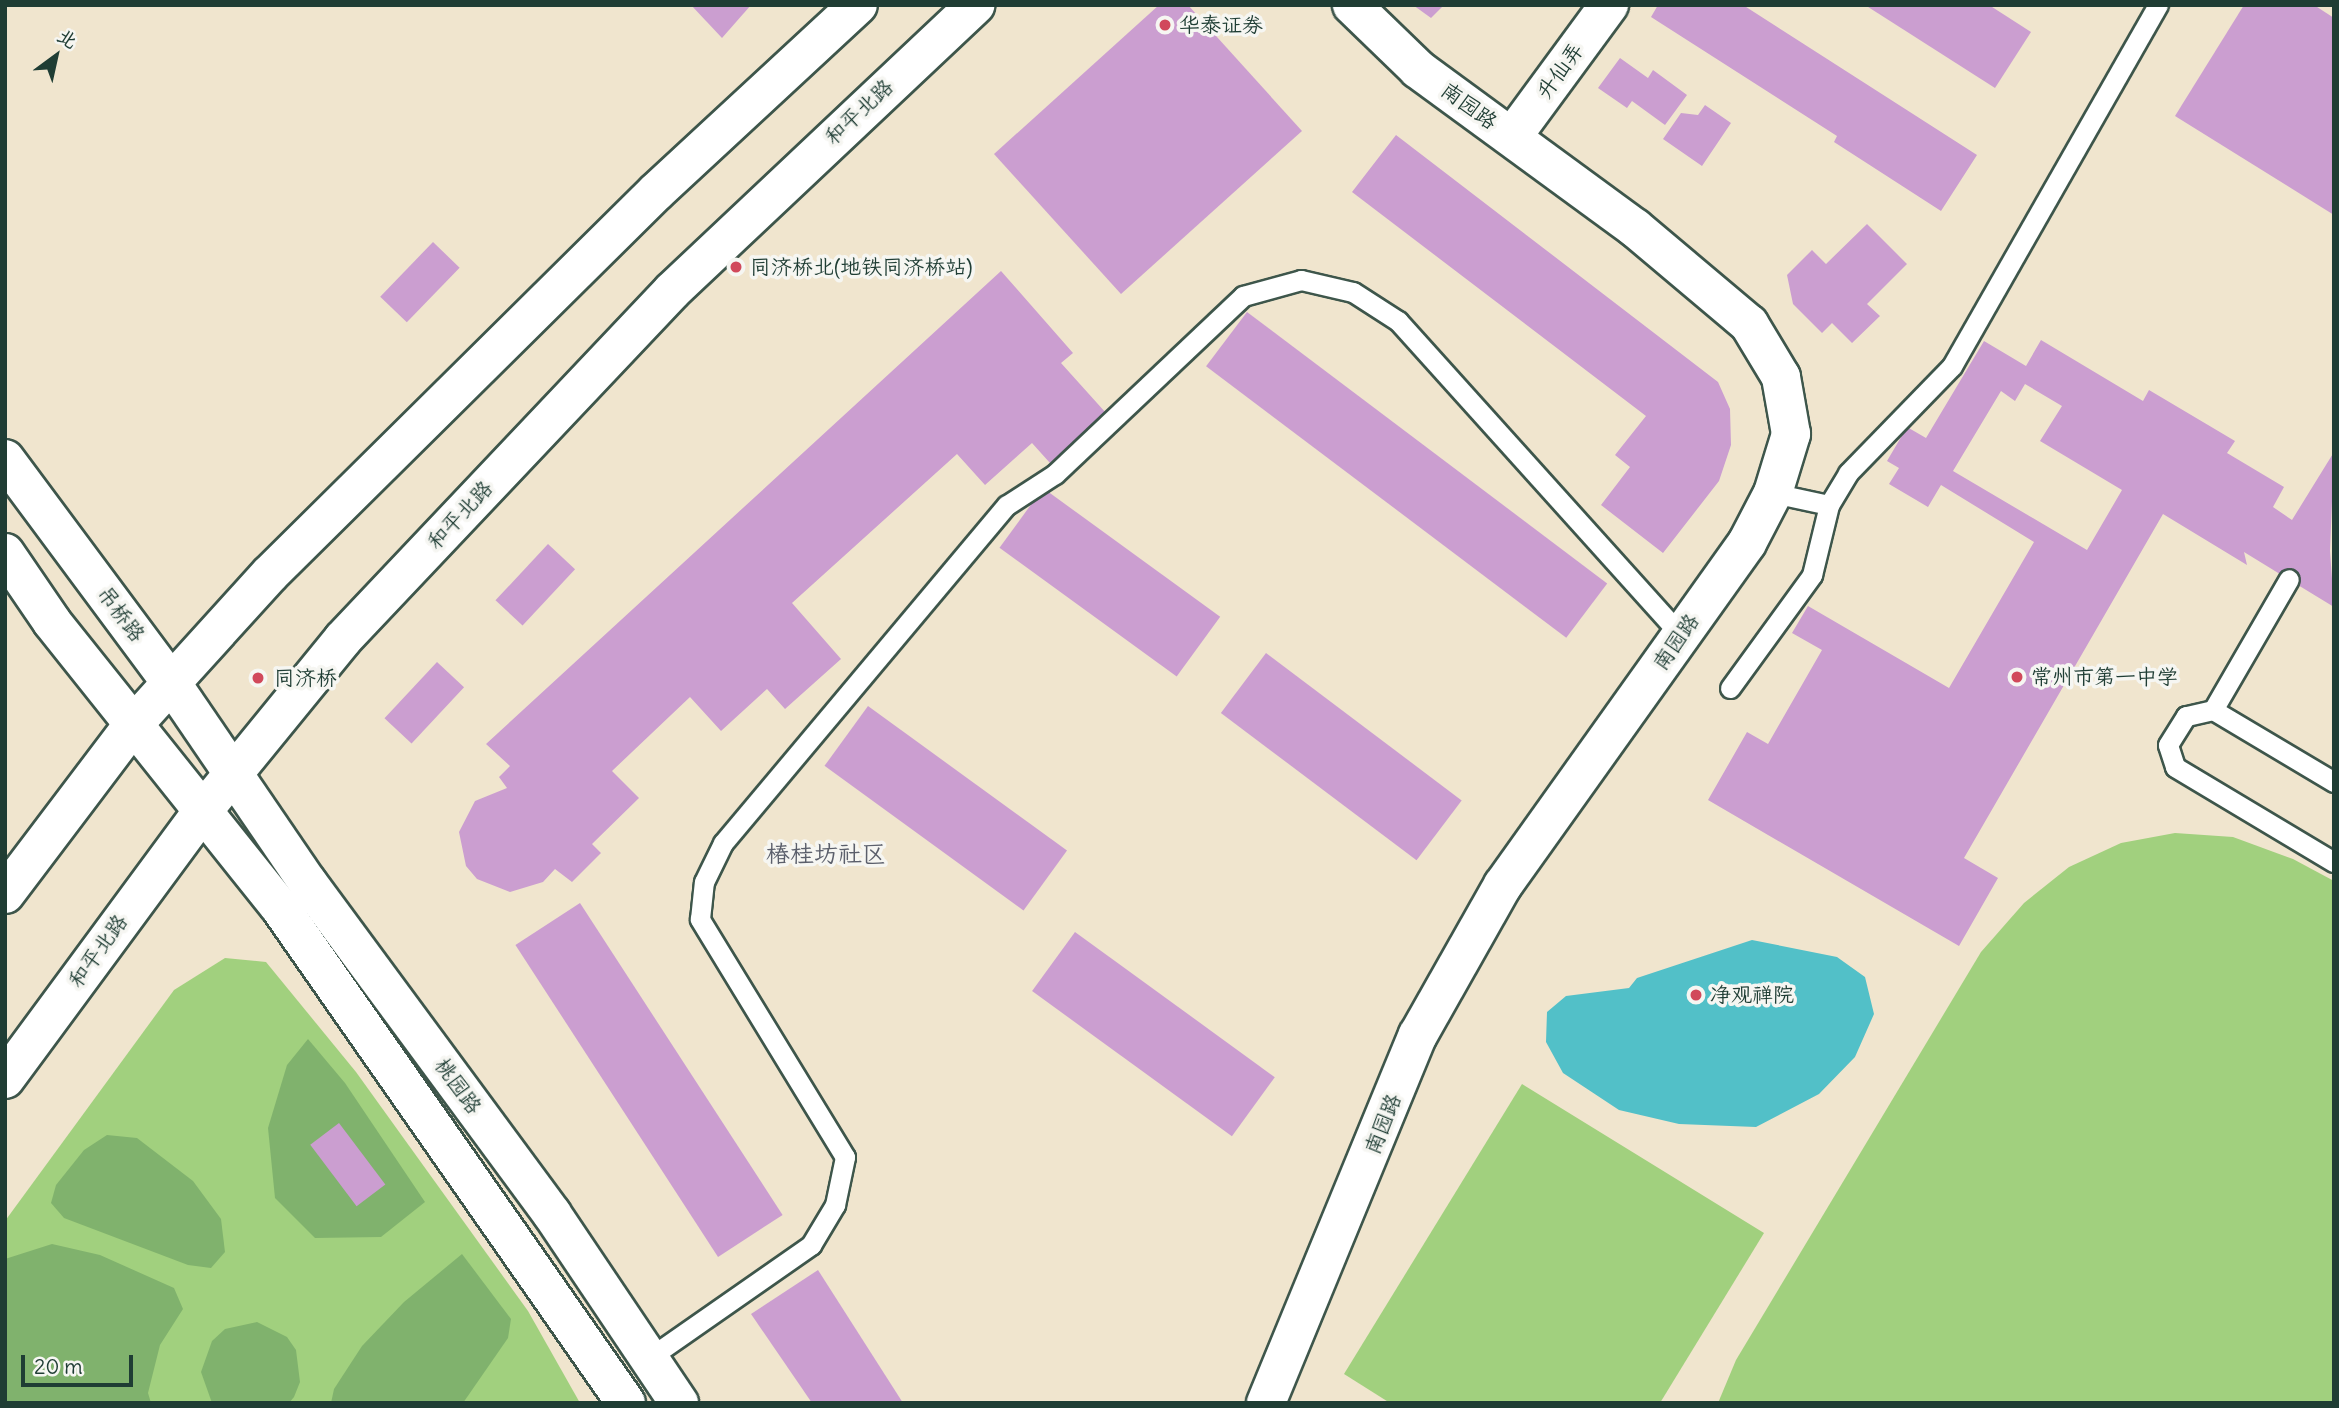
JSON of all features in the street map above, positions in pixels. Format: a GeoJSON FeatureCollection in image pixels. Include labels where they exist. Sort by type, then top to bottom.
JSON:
{"type":"FeatureCollection","features":[{"type":"Feature","properties":{"kind":"main road"},"geometry":{"type":"LineString","coordinates":[[5,894],[133,725],[270,573],[656,192],[858,5]]}},
{"type":"Feature","properties":{"kind":"main road","name":"和平北路"},"geometry":{"type":"LineString","coordinates":[[5,1079],[202,812],[343,639],[672,291],[975,5]]}},
{"type":"Feature","properties":{"kind":"main road","name":"南园路"},"geometry":{"type":"LineString","coordinates":[[1266,1403],[1419,1035],[1503,885],[1746,543],[1773,493],[1791,434],[1781,377],[1749,324],[1635,228],[1418,69],[1352,5]]}},
{"type":"Feature","properties":{"kind":"main road","name":"升仙弄"},"geometry":{"type":"LineString","coordinates":[[1512,137],[1608,5]]}},
{"type":"Feature","properties":{"kind":"main road","name":"吊桥路"},"geometry":{"type":"LineString","coordinates":[[5,459],[234,772]]}},
{"type":"Feature","properties":{"kind":"main road"},"geometry":{"type":"LineString","coordinates":[[5,553],[52,622],[202,812]]}},
{"type":"Feature","properties":{"kind":"main road","name":"桃园路"},"geometry":{"type":"LineString","coordinates":[[234,772],[307,883],[552,1214],[678,1403]]}},
{"type":"Feature","properties":{"kind":"main road","name":"桃园路"},"geometry":{"type":"LineString","coordinates":[[202,812],[279,906],[614,1395]]}},
{"type":"Feature","properties":{"kind":"lane"},"geometry":{"type":"LineString","coordinates":[[1730,688],[1812,575],[1829,505],[1848,472],[1952,366],[2158,5]]}},
{"type":"Feature","properties":{"kind":"lane"},"geometry":{"type":"LineString","coordinates":[[649,1358],[811,1245],[835,1205],[845,1157],[700,919],[704,882],[723,843],[1007,505],[1055,474],[1243,296],[1301,280],[1353,292],[1398,321],[1681,635]]}},
{"type":"Feature","properties":{"kind":"lane"},"geometry":{"type":"LineString","coordinates":[[1773,493],[1829,505]]}},
{"type":"Feature","properties":{"kind":"lane"},"geometry":{"type":"LineString","coordinates":[[2213,710],[2288,579]]}},
{"type":"Feature","properties":{"kind":"lane"},"geometry":{"type":"LineString","coordinates":[[2334,782],[2213,710],[2186,716],[2168,745],[2175,767],[2334,862]]}},
{"type":"Feature","properties":{"kind":"green space"},"geometry":{"type":"Polygon","coordinates":[[[2175,833],[2233,837],[2293,859],[2334,881],[2334,1403],[1718,1403],[1736,1360],[1981,952],[2024,903],[2069,867],[2121,843],[2175,833]]]}},
{"type":"Feature","properties":{"kind":"green space"},"geometry":{"type":"Polygon","coordinates":[[[225,958],[266,962],[356,1072],[528,1311],[580,1403],[5,1403],[5,1221],[174,990],[225,958]]]}},
{"type":"Feature","properties":{"kind":"green space"},"geometry":{"type":"Polygon","coordinates":[[[308,1039],[345,1083],[425,1202],[381,1237],[315,1238],[275,1198],[268,1128],[287,1065],[308,1039]]]}},
{"type":"Feature","properties":{"kind":"green space"},"geometry":{"type":"Polygon","coordinates":[[[1522,1084],[1764,1233],[1660,1403],[1390,1403],[1344,1374],[1522,1084]]]}},
{"type":"Feature","properties":{"kind":"green space"},"geometry":{"type":"Polygon","coordinates":[[[107,1135],[137,1138],[193,1181],[221,1219],[225,1252],[211,1268],[188,1265],[64,1218],[51,1203],[56,1185],[84,1150],[107,1135]]]}},
{"type":"Feature","properties":{"kind":"green space"},"geometry":{"type":"Polygon","coordinates":[[[52,1244],[100,1255],[174,1288],[183,1309],[160,1345],[148,1393],[151,1403],[5,1403],[5,1259],[52,1244]]]}},
{"type":"Feature","properties":{"kind":"green space"},"geometry":{"type":"Polygon","coordinates":[[[462,1254],[511,1319],[508,1338],[463,1403],[331,1403],[334,1389],[362,1346],[404,1302],[462,1254]]]}},
{"type":"Feature","properties":{"kind":"green space"},"geometry":{"type":"Polygon","coordinates":[[[257,1322],[287,1337],[296,1350],[300,1382],[294,1397],[289,1403],[212,1403],[201,1372],[212,1341],[225,1329],[257,1322]]]}},
{"type":"Feature","properties":{"kind":"water"},"geometry":{"type":"Polygon","coordinates":[[[1752,940],[1837,957],[1865,977],[1874,1014],[1855,1057],[1819,1094],[1756,1127],[1679,1124],[1619,1110],[1563,1073],[1546,1042],[1547,1012],[1566,996],[1629,988],[1637,978],[1752,940]]]}},
{"type":"Feature","properties":{"kind":"building"},"geometry":{"type":"Polygon","coordinates":[[[691,5],[751,5],[722,38],[691,5]]]}},
{"type":"Feature","properties":{"kind":"building"},"geometry":{"type":"Polygon","coordinates":[[[1159,5],[1188,5],[1302,131],[1121,294],[994,154],[1159,5]]]}},
{"type":"Feature","properties":{"kind":"building"},"geometry":{"type":"Polygon","coordinates":[[[1413,5],[1444,5],[1431,18],[1413,5]]]}},
{"type":"Feature","properties":{"kind":"building"},"geometry":{"type":"Polygon","coordinates":[[[1658,5],[1743,5],[1977,155],[1941,211],[1834,142],[1837,136],[1651,17],[1658,5]]]}},
{"type":"Feature","properties":{"kind":"building"},"geometry":{"type":"Polygon","coordinates":[[[1865,5],[1989,5],[2031,32],[1995,88],[1865,5]]]}},
{"type":"Feature","properties":{"kind":"building"},"geometry":{"type":"Polygon","coordinates":[[[2244,5],[2314,5],[2334,18],[2334,215],[2175,116],[2244,5]]]}},
{"type":"Feature","properties":{"kind":"building"},"geometry":{"type":"Polygon","coordinates":[[[1620,58],[1648,78],[1653,70],[1687,95],[1665,125],[1632,101],[1627,108],[1598,88],[1620,58]]]}},
{"type":"Feature","properties":{"kind":"building"},"geometry":{"type":"Polygon","coordinates":[[[1705,105],[1731,123],[1702,166],[1663,139],[1681,113],[1698,115],[1705,105]]]}},
{"type":"Feature","properties":{"kind":"building"},"geometry":{"type":"Polygon","coordinates":[[[1396,135],[1718,382],[1730,409],[1731,445],[1719,481],[1663,553],[1601,505],[1630,467],[1615,455],[1646,416],[1352,192],[1396,135]]]}},
{"type":"Feature","properties":{"kind":"building"},"geometry":{"type":"Polygon","coordinates":[[[1867,224],[1907,264],[1867,304],[1880,316],[1852,343],[1832,323],[1822,333],[1793,304],[1787,275],[1812,250],[1826,264],[1867,224]]]}},
{"type":"Feature","properties":{"kind":"building"},"geometry":{"type":"Polygon","coordinates":[[[433,242],[460,268],[407,322],[380,297],[433,242]]]}},
{"type":"Feature","properties":{"kind":"building"},"geometry":{"type":"Polygon","coordinates":[[[1001,271],[1073,353],[1061,363],[1106,413],[1050,463],[1032,443],[985,485],[957,454],[792,603],[841,659],[785,709],[767,689],[721,731],[690,697],[612,771],[639,798],[592,844],[601,853],[572,882],[555,869],[543,882],[510,892],[477,879],[466,866],[459,832],[475,801],[507,788],[499,777],[510,766],[486,744],[1001,271]]]}},
{"type":"Feature","properties":{"kind":"building"},"geometry":{"type":"Polygon","coordinates":[[[1247,312],[1607,583],[1566,638],[1206,366],[1247,312]]]}},
{"type":"Feature","properties":{"kind":"building"},"geometry":{"type":"Polygon","coordinates":[[[2041,340],[2143,401],[2149,390],[2235,441],[2227,453],[2284,487],[2273,507],[2292,520],[2334,452],[2330,551],[2334,607],[2244,552],[2247,565],[2163,514],[1964,858],[1998,878],[1959,946],[1708,800],[1747,732],[1768,744],[1822,650],[1792,633],[1808,606],[1949,688],[2034,542],[1941,485],[1928,507],[1889,484],[1899,468],[1887,461],[1907,427],[1926,438],[1984,341],[2026,366],[2041,340]],[[2025,384],[2015,401],[2001,391],[1953,471],[2087,550],[2122,490],[2040,441],[2062,406],[2025,384]]]}},
{"type":"Feature","properties":{"kind":"building"},"geometry":{"type":"Polygon","coordinates":[[[1043,488],[1220,617],[1177,677],[1000,548],[1043,488]]]}},
{"type":"Feature","properties":{"kind":"building"},"geometry":{"type":"Polygon","coordinates":[[[548,544],[575,569],[523,626],[495,600],[548,544]]]}},
{"type":"Feature","properties":{"kind":"building"},"geometry":{"type":"Polygon","coordinates":[[[1266,653],[1462,800],[1417,860],[1221,713],[1266,653]]]}},
{"type":"Feature","properties":{"kind":"building"},"geometry":{"type":"Polygon","coordinates":[[[437,662],[464,687],[412,744],[384,718],[437,662]]]}},
{"type":"Feature","properties":{"kind":"building"},"geometry":{"type":"Polygon","coordinates":[[[868,706],[1067,851],[1024,910],[825,766],[868,706]]]}},
{"type":"Feature","properties":{"kind":"building"},"geometry":{"type":"Polygon","coordinates":[[[580,903],[783,1215],[718,1257],[515,945],[580,903]]]}},
{"type":"Feature","properties":{"kind":"building"},"geometry":{"type":"Polygon","coordinates":[[[1075,932],[1275,1077],[1232,1136],[1032,991],[1075,932]]]}},
{"type":"Feature","properties":{"kind":"building"},"geometry":{"type":"Polygon","coordinates":[[[339,1123],[385,1184],[357,1206],[310,1145],[339,1123]]]}},
{"type":"Feature","properties":{"kind":"building"},"geometry":{"type":"Polygon","coordinates":[[[818,1270],[903,1403],[812,1403],[751,1314],[818,1270]]]}},
{"type":"Feature","properties":{"kind":"place","name":"华泰证券"},"geometry":{"type":"Point","coordinates":[1165,25]}},
{"type":"Feature","properties":{"kind":"place","name":"同济桥北(地铁同济桥站)"},"geometry":{"type":"Point","coordinates":[736,267]}},
{"type":"Feature","properties":{"kind":"place","name":"常州市第一中学"},"geometry":{"type":"Point","coordinates":[2017,677]}},
{"type":"Feature","properties":{"kind":"place","name":"同济桥"},"geometry":{"type":"Point","coordinates":[258,678]}},
{"type":"Feature","properties":{"kind":"place","name":"净观禅院"},"geometry":{"type":"Point","coordinates":[1696,995]}},
{"type":"Feature","properties":{"kind":"district","name":"椿桂坊社区"},"geometry":{"type":"Point","coordinates":[826,854]}}]}
